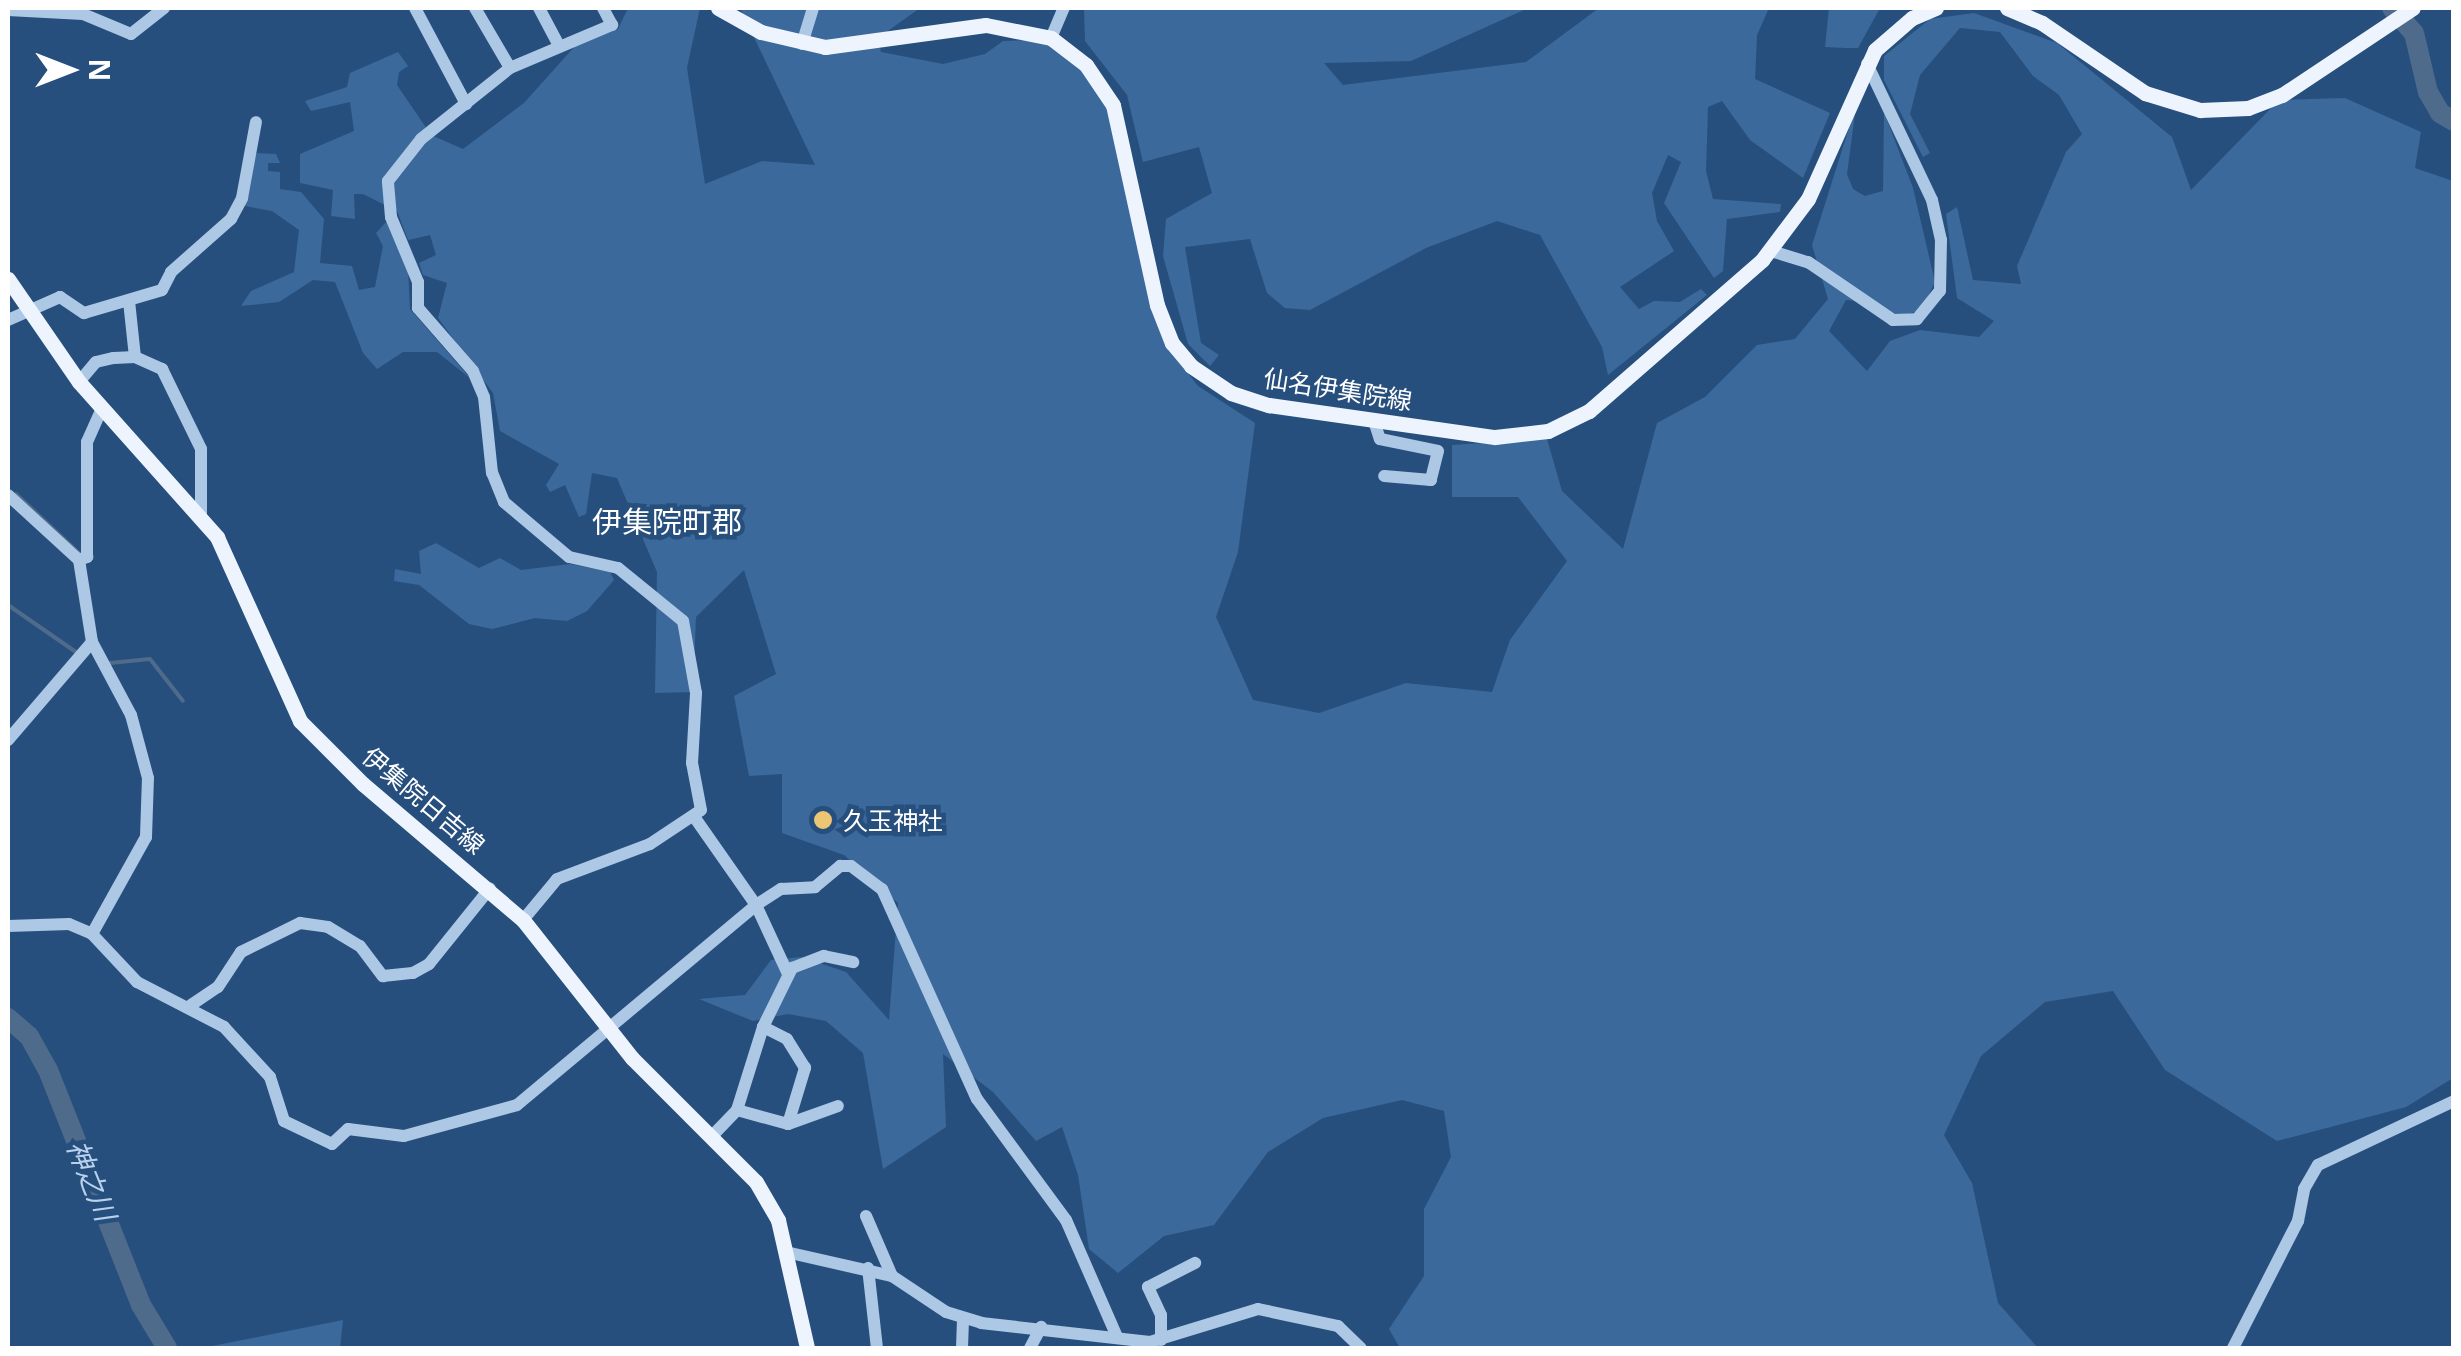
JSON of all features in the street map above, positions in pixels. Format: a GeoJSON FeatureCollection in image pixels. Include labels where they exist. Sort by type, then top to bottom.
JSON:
{"type":"FeatureCollection","features":[{"type":"Feature","properties":{"kind":"main road","name":"仙名伊集院線"},"geometry":{"type":"LineString","coordinates":[[718,8],[761,32],[802,44],[870,46],[986,25],[1051,38],[1086,64],[1113,105],[1158,305],[1181,356],[1216,385],[1250,400],[1495,437],[1563,426],[1612,394],[1771,251],[1808,198],[1867,64],[1898,28],[1936,8]]}},
{"type":"Feature","properties":{"kind":"main road"},"geometry":{"type":"LineString","coordinates":[[2006,8],[2042,23],[2144,93],[2200,110],[2265,103],[2411,9]]}},
{"type":"Feature","properties":{"kind":"main road","name":"伊集院日吉線"},"geometry":{"type":"LineString","coordinates":[[8,279],[79,382],[201,515],[233,564],[300,721],[363,784],[490,888],[523,920],[605,1027],[712,1136],[770,1204],[786,1252],[807,1348]]}},
{"type":"Feature","properties":{"kind":"street"},"geometry":{"type":"LineString","coordinates":[[8,10],[62,9],[132,34],[164,8]]}},
{"type":"Feature","properties":{"kind":"street"},"geometry":{"type":"LineString","coordinates":[[415,8],[466,104]]}},
{"type":"Feature","properties":{"kind":"street"},"geometry":{"type":"LineString","coordinates":[[476,8],[510,68]]}},
{"type":"Feature","properties":{"kind":"street"},"geometry":{"type":"LineString","coordinates":[[539,8],[558,43]]}},
{"type":"Feature","properties":{"kind":"street"},"geometry":{"type":"LineString","coordinates":[[523,920],[573,870],[650,844],[695,818],[701,810],[692,763],[696,693],[683,621],[618,568],[569,558],[514,516],[492,473],[489,422],[473,370],[418,308],[418,282],[391,217],[388,181],[421,139],[510,68],[558,43],[612,25],[604,8]]}},
{"type":"Feature","properties":{"kind":"street"},"geometry":{"type":"LineString","coordinates":[[802,44],[814,8]]}},
{"type":"Feature","properties":{"kind":"street"},"geometry":{"type":"LineString","coordinates":[[1051,38],[1064,8]]}},
{"type":"Feature","properties":{"kind":"street"},"geometry":{"type":"LineString","coordinates":[[1771,251],[1808,262],[1893,320],[1917,319],[1940,290],[1941,240],[1932,200],[1867,64]]}},
{"type":"Feature","properties":{"kind":"street"},"geometry":{"type":"LineString","coordinates":[[8,320],[29,314],[60,297],[84,314],[162,290],[171,272],[231,218],[242,198],[256,122]]}},
{"type":"Feature","properties":{"kind":"street"},"geometry":{"type":"LineString","coordinates":[[129,301],[134,358]]}},
{"type":"Feature","properties":{"kind":"street"},"geometry":{"type":"LineString","coordinates":[[79,382],[96,362],[134,358],[162,369],[196,437],[205,478],[201,515]]}},
{"type":"Feature","properties":{"kind":"street"},"geometry":{"type":"LineString","coordinates":[[92,934],[146,838],[148,778],[132,715],[92,642],[82,559],[86,442],[102,409]]}},
{"type":"Feature","properties":{"kind":"street"},"geometry":{"type":"LineString","coordinates":[[1374,421],[1380,438],[1438,451],[1431,480],[1384,476]]}},
{"type":"Feature","properties":{"kind":"street"},"geometry":{"type":"LineString","coordinates":[[8,495],[82,559]]}},
{"type":"Feature","properties":{"kind":"street"},"geometry":{"type":"LineString","coordinates":[[8,740],[92,642]]}},
{"type":"Feature","properties":{"kind":"street"},"geometry":{"type":"LineString","coordinates":[[695,818],[756,905],[788,974]]}},
{"type":"Feature","properties":{"kind":"street"},"geometry":{"type":"LineString","coordinates":[[8,926],[69,924],[92,934],[137,982],[192,1005],[224,1027],[270,1077],[284,1122],[332,1144],[348,1129],[404,1136],[490,1117],[517,1105],[605,1027],[756,905],[781,889],[815,887],[840,866],[863,870],[882,889],[977,1099],[1066,1220],[1116,1338]]}},
{"type":"Feature","properties":{"kind":"street"},"geometry":{"type":"LineString","coordinates":[[192,1005],[218,987],[240,952],[300,923],[328,927],[360,946],[382,976],[414,973],[429,964],[490,888]]}},
{"type":"Feature","properties":{"kind":"street"},"geometry":{"type":"LineString","coordinates":[[712,1136],[737,1110],[763,1027],[788,974],[805,959],[853,962]]}},
{"type":"Feature","properties":{"kind":"street"},"geometry":{"type":"LineString","coordinates":[[763,1027],[787,1040],[805,1068],[788,1124]]}},
{"type":"Feature","properties":{"kind":"street"},"geometry":{"type":"LineString","coordinates":[[2233,1348],[2298,1221],[2310,1174],[2328,1160],[2454,1101]]}},
{"type":"Feature","properties":{"kind":"street"},"geometry":{"type":"LineString","coordinates":[[737,1110],[788,1124],[838,1106]]}},
{"type":"Feature","properties":{"kind":"street"},"geometry":{"type":"LineString","coordinates":[[866,1216],[892,1276]]}},
{"type":"Feature","properties":{"kind":"street"},"geometry":{"type":"LineString","coordinates":[[786,1252],[892,1276],[963,1319],[1160,1340],[1258,1309],[1338,1326],[1361,1348]]}},
{"type":"Feature","properties":{"kind":"street"},"geometry":{"type":"LineString","coordinates":[[1160,1340],[1160,1315],[1148,1287],[1195,1263]]}},
{"type":"Feature","properties":{"kind":"street"},"geometry":{"type":"LineString","coordinates":[[868,1268],[878,1348]]}},
{"type":"Feature","properties":{"kind":"street"},"geometry":{"type":"LineString","coordinates":[[962,1348],[963,1319]]}},
{"type":"Feature","properties":{"kind":"street"},"geometry":{"type":"LineString","coordinates":[[1030,1348],[1041,1327]]}},
{"type":"Feature","properties":{"kind":"shaded area"},"geometry":{"type":"Polygon","coordinates":[[[628,8],[700,8],[687,68],[705,184],[762,161],[815,165],[740,8],[920,8],[878,38],[881,52],[943,64],[985,54],[1003,41],[1031,40],[1056,48],[1088,74],[1108,106],[1172,353],[1198,386],[1255,423],[1238,552],[1216,617],[1253,700],[1319,713],[1406,683],[1492,692],[1510,640],[1567,561],[1518,497],[1452,497],[1452,445],[1547,439],[1562,491],[1623,549],[1657,423],[1705,397],[1757,345],[1795,339],[1828,299],[1812,245],[1856,106],[1847,174],[1853,189],[1865,196],[1883,191],[1884,112],[1913,188],[1935,282],[1922,309],[1902,317],[1870,302],[1846,300],[1829,331],[1867,371],[1890,341],[1920,330],[1979,337],[1994,321],[1957,298],[1946,214],[1957,207],[1973,280],[2021,284],[2017,266],[2066,152],[2082,134],[2059,95],[2033,76],[2000,32],[1960,28],[1920,75],[1910,114],[1930,153],[1923,157],[1884,80],[1884,56],[1930,19],[1974,13],[2057,43],[2172,137],[2191,190],[2279,100],[2345,98],[2421,132],[2415,168],[2453,181],[2453,1078],[2406,1107],[2277,1141],[2165,1070],[2113,991],[2045,1002],[1981,1056],[1944,1135],[1972,1183],[1998,1303],[2038,1348],[1400,1348],[1389,1329],[1424,1276],[1424,1209],[1451,1157],[1444,1111],[1402,1100],[1323,1118],[1268,1152],[1214,1225],[1164,1236],[1118,1273],[1089,1249],[1078,1175],[1062,1127],[1036,1141],[993,1092],[943,1054],[946,1127],[883,1169],[863,1053],[826,1021],[788,1014],[753,1021],[699,999],[745,995],[771,960],[802,957],[846,972],[889,1020],[898,903],[844,855],[782,833],[782,774],[749,776],[734,696],[776,674],[744,570],[696,617],[693,692],[655,693],[657,572],[617,478],[592,473],[586,514],[579,517],[565,485],[550,492],[546,485],[559,464],[500,431],[493,393],[438,318],[447,283],[423,275],[419,263],[436,255],[430,235],[408,240],[397,211],[363,194],[354,194],[355,219],[331,216],[333,190],[300,183],[300,154],[354,131],[350,102],[311,111],[305,101],[347,87],[350,73],[398,52],[408,66],[399,72],[397,85],[431,135],[463,149],[524,103],[576,45],[618,29],[628,8]]]}},
{"type":"Feature","properties":{"kind":"shaded area"},"geometry":{"type":"Polygon","coordinates":[[[1084,8],[1528,8],[1411,61],[1324,63],[1343,85],[1526,62],[1599,8],[1769,8],[1757,35],[1755,79],[1830,113],[1803,178],[1750,140],[1722,101],[1708,107],[1706,171],[1713,199],[1781,204],[1780,212],[1727,219],[1723,271],[1714,278],[1664,203],[1681,162],[1668,155],[1652,193],[1657,221],[1674,251],[1620,287],[1639,309],[1654,301],[1680,302],[1701,289],[1707,295],[1608,375],[1602,347],[1540,235],[1497,221],[1426,248],[1310,310],[1285,308],[1267,293],[1250,239],[1185,247],[1201,343],[1219,355],[1210,366],[1188,344],[1163,256],[1166,219],[1212,193],[1199,147],[1143,162],[1127,95],[1085,41],[1084,8]]]}},
{"type":"Feature","properties":{"kind":"shaded area"},"geometry":{"type":"Polygon","coordinates":[[[1829,8],[1880,8],[1858,48],[1845,48],[1825,47],[1829,8]]]}},
{"type":"Feature","properties":{"kind":"shaded area"},"geometry":{"type":"Polygon","coordinates":[[[256,153],[276,154],[280,163],[268,163],[268,171],[280,172],[280,189],[301,192],[324,219],[320,263],[352,266],[359,290],[375,287],[383,246],[376,233],[387,221],[408,267],[410,309],[471,379],[437,352],[403,352],[377,369],[363,353],[335,282],[313,280],[279,302],[241,306],[251,291],[294,272],[299,230],[272,211],[245,206],[256,153]]]}},
{"type":"Feature","properties":{"kind":"shaded area"},"geometry":{"type":"Polygon","coordinates":[[[436,543],[479,568],[500,558],[521,570],[570,564],[610,572],[614,580],[587,611],[567,621],[535,618],[492,629],[469,624],[419,585],[394,581],[395,569],[421,574],[419,551],[436,543]]]}},
{"type":"Feature","properties":{"kind":"shaded area"},"geometry":{"type":"Polygon","coordinates":[[[343,1320],[340,1348],[199,1348],[207,1347],[343,1320]]]}},
{"type":"Feature","properties":{"kind":"waterway"},"geometry":{"type":"LineString","coordinates":[[2392,8],[2414,33],[2428,92],[2440,113],[2454,121]]}},
{"type":"Feature","properties":{"kind":"waterway"},"geometry":{"type":"LineString","coordinates":[[16,494],[81,555]]}},
{"type":"Feature","properties":{"kind":"waterway"},"geometry":{"type":"LineString","coordinates":[[8,605],[76,652]]}},
{"type":"Feature","properties":{"kind":"waterway"},"geometry":{"type":"LineString","coordinates":[[110,663],[150,659],[183,701]]}},
{"type":"Feature","properties":{"kind":"waterway","name":"神之川"},"geometry":{"type":"LineString","coordinates":[[8,1018],[29,1036],[48,1070],[141,1305],[167,1348]]}},
{"type":"Feature","properties":{"kind":"place","name":"久玉神社"},"geometry":{"type":"Point","coordinates":[823,820]}},
{"type":"Feature","properties":{"kind":"district","name":"伊集院町郡"},"geometry":{"type":"Point","coordinates":[667,522]}}]}
